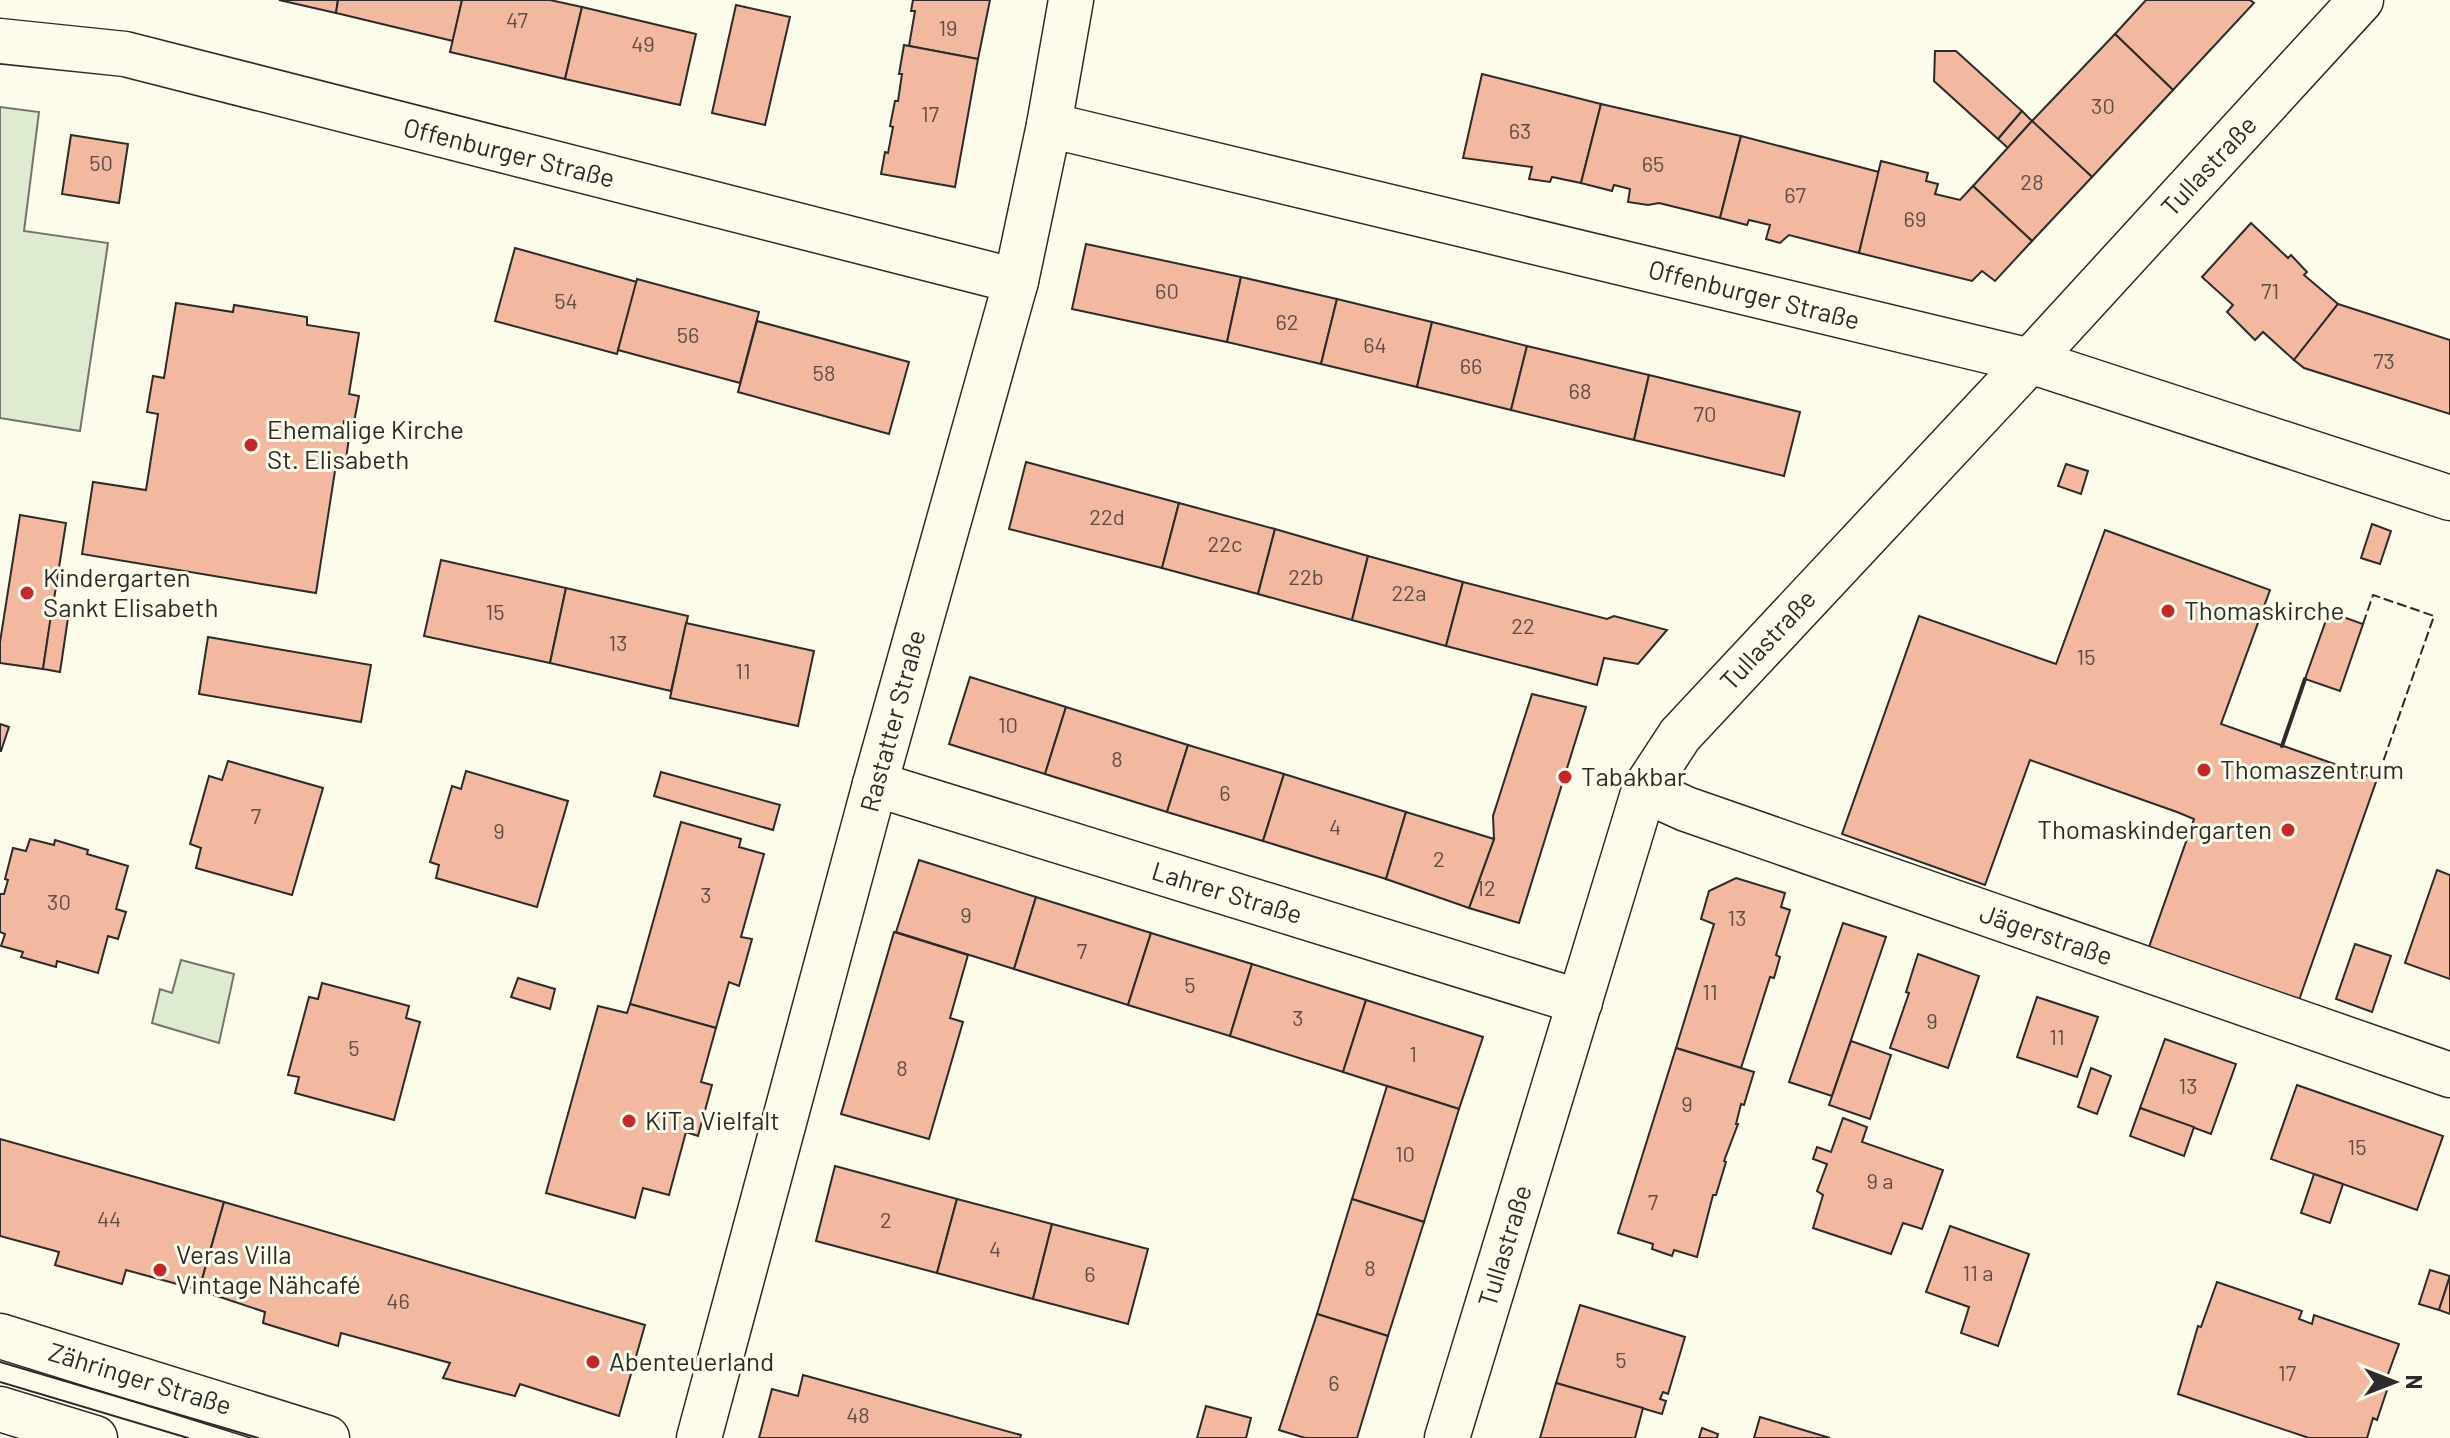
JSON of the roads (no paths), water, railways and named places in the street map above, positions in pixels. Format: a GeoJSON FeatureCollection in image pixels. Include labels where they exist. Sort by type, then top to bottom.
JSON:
{"type":"FeatureCollection","features":[{"type":"Feature","properties":{"kind":"street","name":"Rastatter Straße"},"geometry":{"type":"LineString","coordinates":[[699,1438],[875,784],[1016,281],[1049,125],[1071,0]]}},
{"type":"Feature","properties":{"kind":"street","name":"Tullastraße"},"geometry":{"type":"LineString","coordinates":[[1447,1438],[1644,790],[1680,735],[2030,361],[2361,0]]}},
{"type":"Feature","properties":{"kind":"street","name":"Offenburger Straße"},"geometry":{"type":"LineString","coordinates":[[0,41],[125,54],[1016,281]]}},
{"type":"Feature","properties":{"kind":"street","name":"Offenburger Straße"},"geometry":{"type":"LineString","coordinates":[[1049,125],[2030,361],[2450,498]]}},
{"type":"Feature","properties":{"kind":"street","name":"Lahrer Straße"},"geometry":{"type":"LineString","coordinates":[[875,784],[1580,1002]]}},
{"type":"Feature","properties":{"kind":"street","name":"Jägerstraße"},"geometry":{"type":"LineString","coordinates":[[1644,790],[1686,809],[2450,1075]]}},
{"type":"Feature","properties":{"kind":"street","name":"Zähringer Straße"},"geometry":{"type":"LineString","coordinates":[[0,1336],[327,1438]]}},
{"type":"Feature","properties":{"kind":"street"},"geometry":{"type":"LineString","coordinates":[[0,1409],[68,1434]]}},
{"type":"Feature","properties":{"kind":"tram line"},"geometry":{"type":"LineString","coordinates":[[0,1362],[258,1438]]}},
{"type":"Feature","properties":{"kind":"tram line"},"geometry":{"type":"LineString","coordinates":[[0,1382],[188,1438]]}},
{"type":"Feature","properties":{"kind":"place","name":"Ehemalige Kirche St. Elisabeth"},"geometry":{"type":"Point","coordinates":[251,445]}},
{"type":"Feature","properties":{"kind":"place","name":"Kindergarten Sankt Elisabeth"},"geometry":{"type":"Point","coordinates":[27,593]}},
{"type":"Feature","properties":{"kind":"place","name":"Thomaskirche"},"geometry":{"type":"Point","coordinates":[2168,611]}},
{"type":"Feature","properties":{"kind":"place","name":"Thomaszentrum"},"geometry":{"type":"Point","coordinates":[2204,770]}},
{"type":"Feature","properties":{"kind":"place","name":"Tabakbar"},"geometry":{"type":"Point","coordinates":[1565,777]}},
{"type":"Feature","properties":{"kind":"place","name":"Thomaskindergarten"},"geometry":{"type":"Point","coordinates":[2288,830]}},
{"type":"Feature","properties":{"kind":"place","name":"KiTa Vielfalt"},"geometry":{"type":"Point","coordinates":[629,1121]}},
{"type":"Feature","properties":{"kind":"place","name":"Veras Villa Vintage Nähcafé"},"geometry":{"type":"Point","coordinates":[160,1270]}},
{"type":"Feature","properties":{"kind":"place","name":"Abenteuerland"},"geometry":{"type":"Point","coordinates":[593,1362]}}]}
